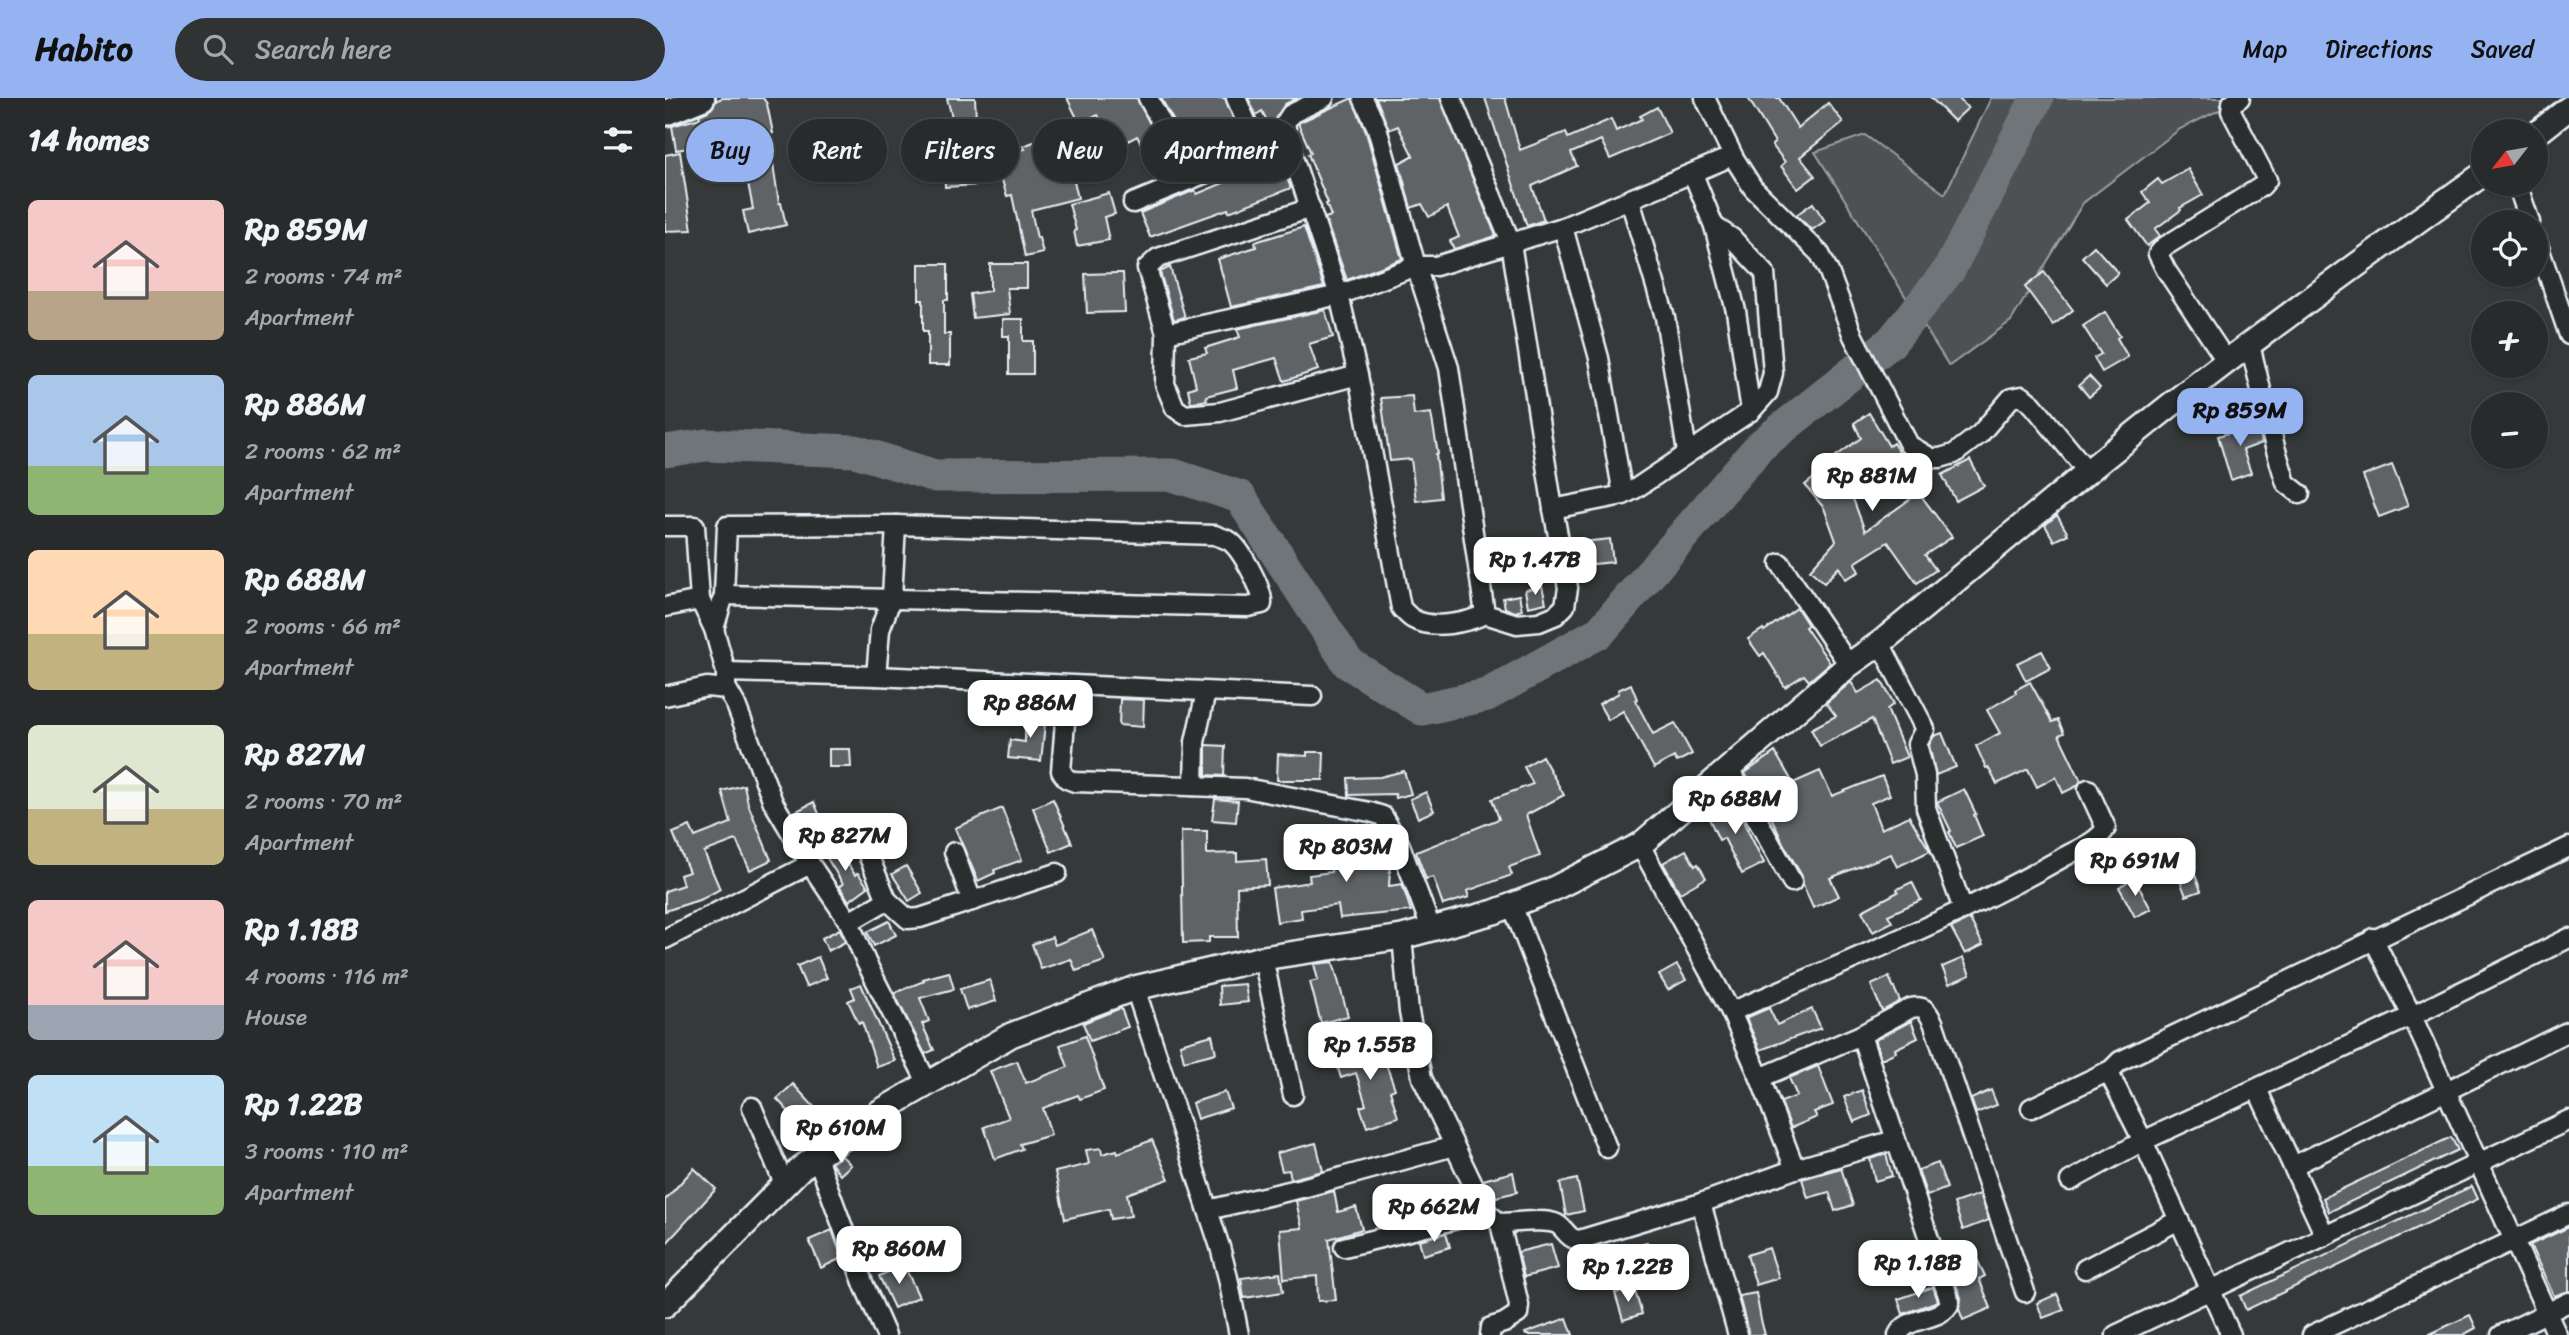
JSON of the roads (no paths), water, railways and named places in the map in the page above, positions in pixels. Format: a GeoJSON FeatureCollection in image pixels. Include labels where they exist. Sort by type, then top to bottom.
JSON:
{"type":"FeatureCollection","features":[{"type":"Feature","properties":{"kind":"main road"},"geometry":{"type":"LineString","coordinates":[[665,113],[702,98]]}},
{"type":"Feature","properties":{"kind":"street"},"geometry":{"type":"LineString","coordinates":[[1148,98],[1159,119]]}},
{"type":"Feature","properties":{"kind":"street"},"geometry":{"type":"LineString","coordinates":[[1236,98],[1245,119]]}},
{"type":"Feature","properties":{"kind":"street"},"geometry":{"type":"LineString","coordinates":[[1324,98],[1291,114],[1285,123],[1289,145],[1339,295],[1357,375],[1401,608],[1412,619],[1437,624],[1467,621],[1485,614],[1517,624],[1539,622],[1556,615],[1565,606],[1568,588],[1511,243],[1451,98]]}},
{"type":"Feature","properties":{"kind":"street"},"geometry":{"type":"LineString","coordinates":[[1363,98],[1377,128],[1416,266],[1450,368],[1485,614]]}},
{"type":"Feature","properties":{"kind":"street"},"geometry":{"type":"LineString","coordinates":[[1705,98],[1734,158],[1753,188],[1819,254],[1829,272],[1853,336],[1909,446],[1931,458],[1954,454],[1993,421],[2011,398],[2022,396],[2033,405],[2088,472]]}},
{"type":"Feature","properties":{"kind":"street"},"geometry":{"type":"LineString","coordinates":[[2227,362],[2158,254],[2164,247],[2265,183],[2266,177],[2231,111],[2232,103],[2241,98]]}},
{"type":"Feature","properties":{"kind":"street"},"geometry":{"type":"LineString","coordinates":[[2548,125],[2568,111]]}},
{"type":"Feature","properties":{"kind":"street"},"geometry":{"type":"LineString","coordinates":[[1166,334],[1339,295],[1416,266],[1436,266],[1563,227],[1721,161]]}},
{"type":"Feature","properties":{"kind":"street"},"geometry":{"type":"LineString","coordinates":[[1693,174],[1714,226],[1736,311],[1751,411]]}},
{"type":"Feature","properties":{"kind":"street"},"geometry":{"type":"LineString","coordinates":[[1133,203],[1185,182]]}},
{"type":"Feature","properties":{"kind":"street"},"geometry":{"type":"LineString","coordinates":[[665,1305],[784,1184],[817,1157],[881,1111],[1011,1035],[1135,988],[1263,958],[1402,937],[1512,905],[1549,891],[1640,845],[1849,665],[1880,643],[2088,472],[2227,362],[2471,183]]}},
{"type":"Feature","properties":{"kind":"street"},"geometry":{"type":"LineString","coordinates":[[1630,200],[1665,317],[1688,452]]}},
{"type":"Feature","properties":{"kind":"street"},"geometry":{"type":"LineString","coordinates":[[1311,208],[1153,261],[1147,268],[1166,334],[1165,384],[1175,408],[1185,415],[1220,412],[1357,375]]}},
{"type":"Feature","properties":{"kind":"street"},"geometry":{"type":"LineString","coordinates":[[1553,509],[1623,495],[1751,411],[1768,392],[1773,373],[1765,273],[1732,238],[1714,226]]}},
{"type":"Feature","properties":{"kind":"street"},"geometry":{"type":"LineString","coordinates":[[1563,227],[1599,358],[1623,495]]}},
{"type":"Feature","properties":{"kind":"street"},"geometry":{"type":"LineString","coordinates":[[2548,274],[2569,335]]}},
{"type":"Feature","properties":{"kind":"street"},"geometry":{"type":"LineString","coordinates":[[2250,345],[2286,483],[2300,494]]}},
{"type":"Feature","properties":{"kind":"street"},"geometry":{"type":"LineString","coordinates":[[876,676],[880,630],[893,597],[896,525]]}},
{"type":"Feature","properties":{"kind":"street"},"geometry":{"type":"LineString","coordinates":[[665,526],[896,525],[1215,535],[1231,542],[1256,582],[1263,599],[1262,604],[1248,607],[724,595]]}},
{"type":"Feature","properties":{"kind":"street"},"geometry":{"type":"LineString","coordinates":[[695,526],[700,600],[714,629],[726,680],[773,802],[849,922],[866,962],[928,1084]]}},
{"type":"Feature","properties":{"kind":"street"},"geometry":{"type":"LineString","coordinates":[[714,629],[724,595],[727,526]]}},
{"type":"Feature","properties":{"kind":"street"},"geometry":{"type":"LineString","coordinates":[[1780,563],[1849,665]]}},
{"type":"Feature","properties":{"kind":"street"},"geometry":{"type":"LineString","coordinates":[[665,607],[700,600]]}},
{"type":"Feature","properties":{"kind":"street"},"geometry":{"type":"LineString","coordinates":[[1880,643],[1925,729],[1917,744],[1925,775],[1926,808],[1963,909]]}},
{"type":"Feature","properties":{"kind":"street"},"geometry":{"type":"LineString","coordinates":[[665,695],[707,687],[726,680],[876,676],[1312,696]]}},
{"type":"Feature","properties":{"kind":"street"},"geometry":{"type":"LineString","coordinates":[[1068,686],[1061,771],[1067,779],[1075,782],[1245,788],[1383,816],[1400,845],[1431,928]]}},
{"type":"Feature","properties":{"kind":"street"},"geometry":{"type":"LineString","coordinates":[[1194,786],[1195,742],[1206,692]]}},
{"type":"Feature","properties":{"kind":"street"},"geometry":{"type":"LineString","coordinates":[[1729,769],[1791,883]]}},
{"type":"Feature","properties":{"kind":"street"},"geometry":{"type":"LineString","coordinates":[[1731,1012],[1963,909],[2029,877],[2103,833],[2106,828],[2088,789]]}},
{"type":"Feature","properties":{"kind":"street"},"geometry":{"type":"LineString","coordinates":[[1640,845],[1731,1012],[1795,1168]]}},
{"type":"Feature","properties":{"kind":"street"},"geometry":{"type":"LineString","coordinates":[[2031,1108],[2111,1070],[2120,1061],[2373,938],[2569,847]]}},
{"type":"Feature","properties":{"kind":"street"},"geometry":{"type":"LineString","coordinates":[[866,850],[887,900],[908,919],[920,918],[1057,873]]}},
{"type":"Feature","properties":{"kind":"street"},"geometry":{"type":"LineString","coordinates":[[954,852],[972,901]]}},
{"type":"Feature","properties":{"kind":"street"},"geometry":{"type":"LineString","coordinates":[[665,939],[810,864]]}},
{"type":"Feature","properties":{"kind":"street"},"geometry":{"type":"LineString","coordinates":[[849,922],[887,900]]}},
{"type":"Feature","properties":{"kind":"street"},"geometry":{"type":"LineString","coordinates":[[1512,905],[1607,1148]]}},
{"type":"Feature","properties":{"kind":"street"},"geometry":{"type":"LineString","coordinates":[[1402,937],[1409,1012],[1422,1078],[1486,1212],[1500,1223],[1520,1310],[1513,1318],[1491,1327],[1490,1335]]}},
{"type":"Feature","properties":{"kind":"street"},"geometry":{"type":"LineString","coordinates":[[2373,938],[2412,1016],[2557,1335]]}},
{"type":"Feature","properties":{"kind":"street"},"geometry":{"type":"LineString","coordinates":[[2070,1181],[2143,1141],[2412,1016],[2569,938]]}},
{"type":"Feature","properties":{"kind":"street"},"geometry":{"type":"LineString","coordinates":[[1263,958],[1293,1095]]}},
{"type":"Feature","properties":{"kind":"street"},"geometry":{"type":"LineString","coordinates":[[1135,988],[1208,1210],[1228,1278],[1239,1335]]}},
{"type":"Feature","properties":{"kind":"street"},"geometry":{"type":"LineString","coordinates":[[1760,1078],[1861,1035],[1911,1008],[1920,1006],[1926,1009],[1933,1022],[2025,1292]]}},
{"type":"Feature","properties":{"kind":"street"},"geometry":{"type":"LineString","coordinates":[[2293,1166],[2569,1031]]}},
{"type":"Feature","properties":{"kind":"street"},"geometry":{"type":"LineString","coordinates":[[1861,1035],[1950,1302],[1944,1310],[1903,1327],[1898,1335]]}},
{"type":"Feature","properties":{"kind":"street"},"geometry":{"type":"LineString","coordinates":[[2111,1070],[2111,1077],[2231,1335]]}},
{"type":"Feature","properties":{"kind":"street"},"geometry":{"type":"LineString","coordinates":[[2257,1089],[2325,1236]]}},
{"type":"Feature","properties":{"kind":"street"},"geometry":{"type":"LineString","coordinates":[[752,1107],[784,1184]]}},
{"type":"Feature","properties":{"kind":"street"},"geometry":{"type":"LineString","coordinates":[[2116,1335],[2569,1120]]}},
{"type":"Feature","properties":{"kind":"street"},"geometry":{"type":"LineString","coordinates":[[1500,1223],[1553,1222],[1561,1227],[1568,1237],[1579,1240],[1701,1203],[1795,1168],[1895,1140]]}},
{"type":"Feature","properties":{"kind":"street"},"geometry":{"type":"LineString","coordinates":[[1208,1210],[1306,1187],[1454,1146]]}},
{"type":"Feature","properties":{"kind":"street"},"geometry":{"type":"LineString","coordinates":[[817,1157],[864,1285],[886,1335]]}},
{"type":"Feature","properties":{"kind":"street"},"geometry":{"type":"LineString","coordinates":[[1701,1203],[1738,1335]]}},
{"type":"Feature","properties":{"kind":"street"},"geometry":{"type":"LineString","coordinates":[[1344,1247],[1486,1212]]}},
{"type":"Feature","properties":{"kind":"street"},"geometry":{"type":"LineString","coordinates":[[2312,1335],[2569,1214]]}},
{"type":"Feature","properties":{"kind":"street"},"geometry":{"type":"LineString","coordinates":[[2085,1269],[2179,1220]]}},
{"type":"Feature","properties":{"kind":"street"},"geometry":{"type":"LineString","coordinates":[[2501,1335],[2569,1302]]}},
{"type":"Feature","properties":{"kind":"waterway"},"geometry":{"type":"LineString","coordinates":[[665,451],[706,445],[855,451],[935,476],[1173,475],[1240,497],[1348,663],[1422,709],[1487,695],[1600,632],[1760,446],[1891,342],[1949,270],[2037,98]]}}]}
